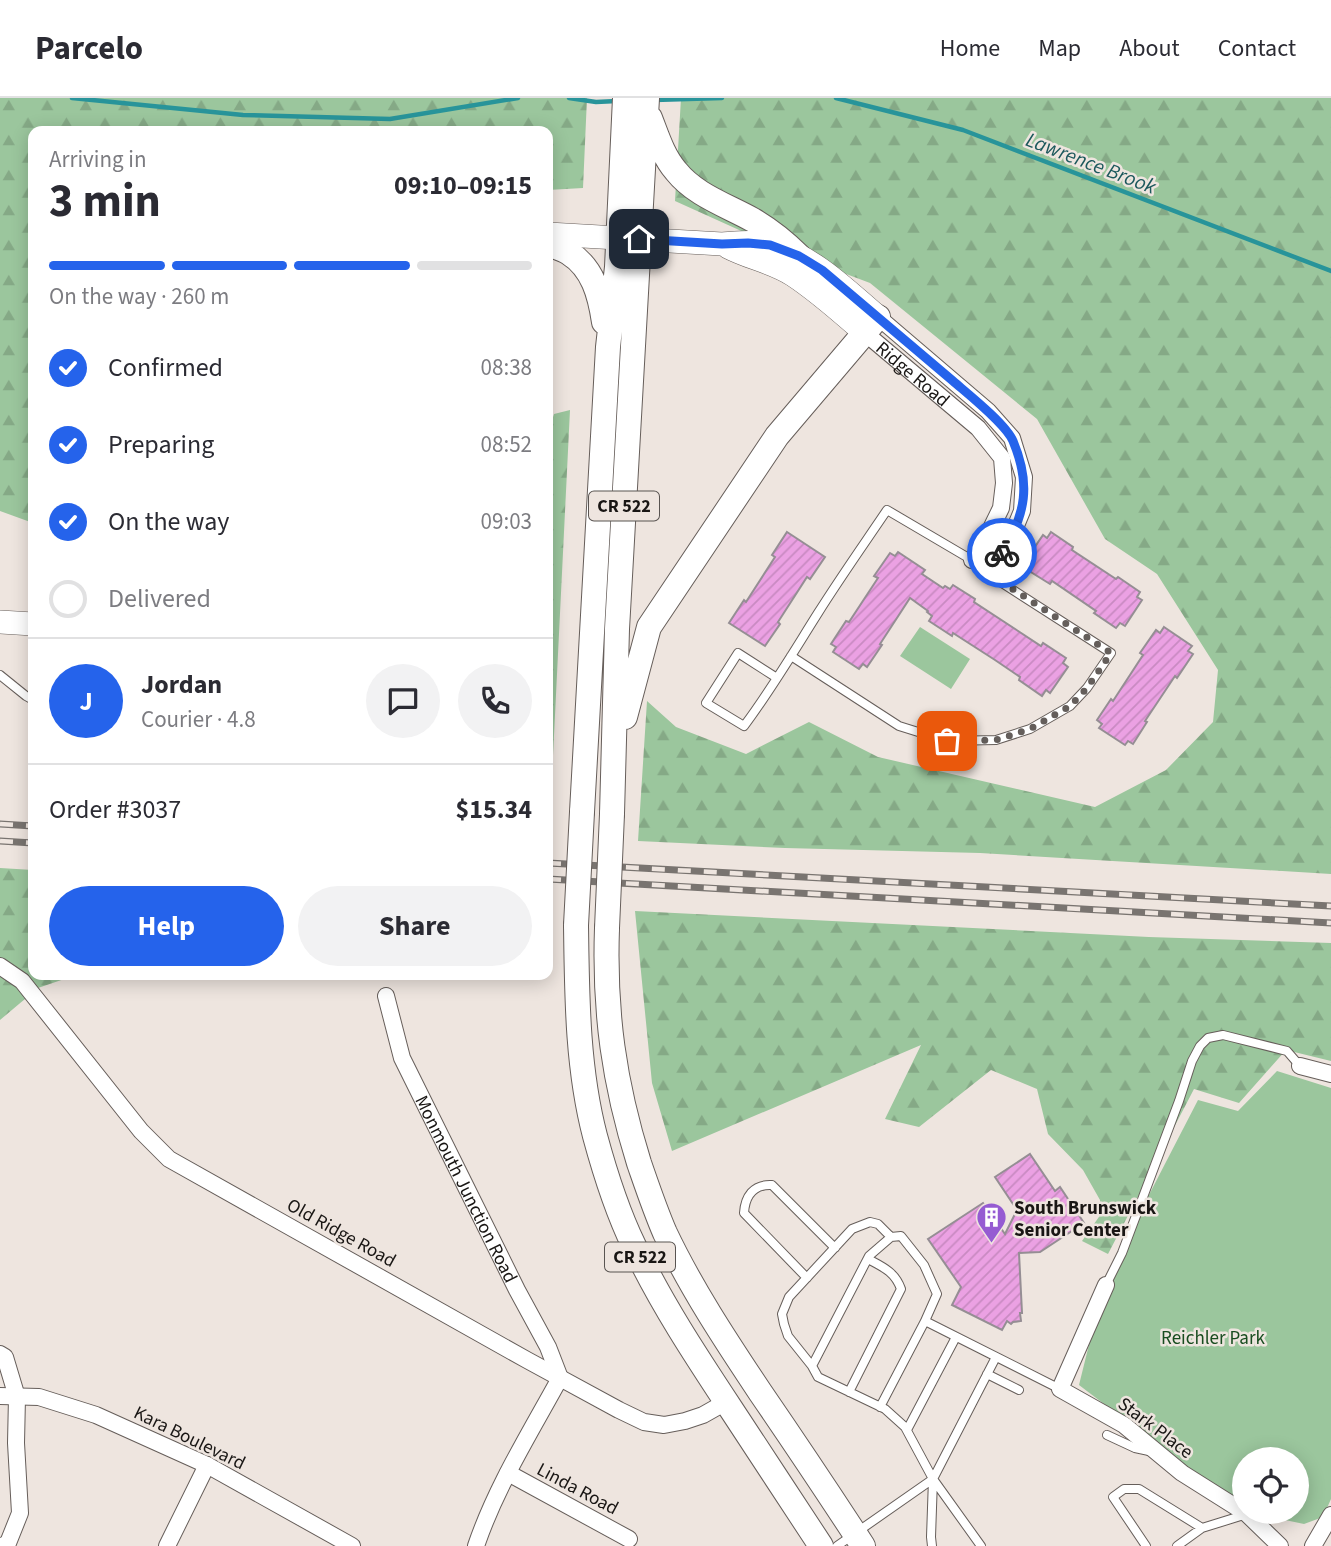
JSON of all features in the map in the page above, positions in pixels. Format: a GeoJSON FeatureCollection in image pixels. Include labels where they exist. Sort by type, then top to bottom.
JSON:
{"type":"FeatureCollection","features":[{"type":"Feature","properties":{"kind":"main road","name":"CR 522"},"geometry":{"type":"LineString","coordinates":[[636,106],[628,238],[612,814],[605,968],[615,1069],[629,1131],[665,1232],[688,1277],[852,1542]]}},
{"type":"Feature","properties":{"kind":"main road"},"geometry":{"type":"LineString","coordinates":[[636,106],[665,156],[687,183],[778,236],[799,256]]}},
{"type":"Feature","properties":{"kind":"main road","name":"CR 522"},"geometry":{"type":"LineString","coordinates":[[628,238],[617,267],[608,347],[576,925],[577,1012],[585,1078],[595,1133],[632,1244],[690,1347],[821,1546]]}},
{"type":"Feature","properties":{"kind":"main road"},"geometry":{"type":"LineString","coordinates":[[553,246],[568,252],[586,267],[596,285],[608,347]]}},
{"type":"Feature","properties":{"kind":"main road"},"geometry":{"type":"LineString","coordinates":[[613,772],[649,627],[777,436],[872,325]]}},
{"type":"Feature","properties":{"kind":"street","name":"Ridge Road"},"geometry":{"type":"LineString","coordinates":[[553,234],[770,245],[799,256],[822,270],[872,325],[978,428],[1002,458],[1004,483],[1001,508],[972,561]]}},
{"type":"Feature","properties":{"kind":"street","name":"Ridge Road"},"geometry":{"type":"LineString","coordinates":[[722,244],[792,275],[827,300],[872,325],[988,411],[1013,438],[1024,477],[1022,511],[1010,540],[988,573]]}},
{"type":"Feature","properties":{"kind":"street"},"geometry":{"type":"LineString","coordinates":[[0,622],[28,624]]}},
{"type":"Feature","properties":{"kind":"street","name":"Old Ridge Road"},"geometry":{"type":"LineString","coordinates":[[0,966],[22,981],[141,1131],[169,1159],[560,1378],[644,1422],[664,1425],[685,1422],[726,1402]]}},
{"type":"Feature","properties":{"kind":"street","name":"Monmouth Junction Road"},"geometry":{"type":"LineString","coordinates":[[386,996],[402,1058],[548,1348],[560,1378]]}},
{"type":"Feature","properties":{"kind":"street"},"geometry":{"type":"LineString","coordinates":[[1300,1066],[1331,1074]]}},
{"type":"Feature","properties":{"kind":"street"},"geometry":{"type":"LineString","coordinates":[[1060,1389],[1107,1285]]}},
{"type":"Feature","properties":{"kind":"street"},"geometry":{"type":"LineString","coordinates":[[0,1354],[5,1357],[17,1397],[16,1443],[20,1513],[8,1543],[2,1546]]}},
{"type":"Feature","properties":{"kind":"street"},"geometry":{"type":"LineString","coordinates":[[476,1546],[484,1521],[508,1473],[560,1378]]}},
{"type":"Feature","properties":{"kind":"street","name":"Stark Place"},"geometry":{"type":"LineString","coordinates":[[1060,1389],[1124,1425],[1182,1473],[1232,1505]]}},
{"type":"Feature","properties":{"kind":"street","name":"Kara Boulevard"},"geometry":{"type":"LineString","coordinates":[[0,1396],[39,1397],[96,1415],[206,1465],[352,1546]]}},
{"type":"Feature","properties":{"kind":"street"},"geometry":{"type":"LineString","coordinates":[[167,1546],[206,1465]]}},
{"type":"Feature","properties":{"kind":"street","name":"Linda Road"},"geometry":{"type":"LineString","coordinates":[[508,1473],[629,1539]]}},
{"type":"Feature","properties":{"kind":"street"},"geometry":{"type":"LineString","coordinates":[[1313,1546],[1331,1515]]}},
{"type":"Feature","properties":{"kind":"street","name":"Stark Place"},"geometry":{"type":"LineString","coordinates":[[1257,1524],[1280,1546]]}},
{"type":"Feature","properties":{"kind":"lane"},"geometry":{"type":"LineString","coordinates":[[777,678],[738,653],[706,703],[744,726],[764,699],[791,656],[887,510],[972,561],[1111,653],[1087,688],[1070,706],[1030,729],[996,740],[947,741],[899,726],[791,656]]}},
{"type":"Feature","properties":{"kind":"lane"},"geometry":{"type":"LineString","coordinates":[[0,674],[28,697]]}},
{"type":"Feature","properties":{"kind":"lane"},"geometry":{"type":"LineString","coordinates":[[1107,1285],[1122,1253],[1192,1061],[1200,1046],[1208,1038],[1223,1035],[1287,1051],[1300,1066]]}},
{"type":"Feature","properties":{"kind":"lane"},"geometry":{"type":"LineString","coordinates":[[807,1278],[744,1213],[747,1197],[759,1187],[772,1185],[835,1248]]}},
{"type":"Feature","properties":{"kind":"lane"},"geometry":{"type":"LineString","coordinates":[[891,1237],[878,1224],[870,1222],[852,1229],[789,1297],[782,1314],[788,1336],[818,1377],[885,1409],[907,1430],[933,1479],[981,1546]]}},
{"type":"Feature","properties":{"kind":"lane"},"geometry":{"type":"LineString","coordinates":[[812,1366],[868,1259],[891,1237],[901,1236],[924,1265],[937,1294],[880,1407]]}},
{"type":"Feature","properties":{"kind":"lane"},"geometry":{"type":"LineString","coordinates":[[849,1392],[901,1289],[898,1279],[890,1270],[868,1259]]}},
{"type":"Feature","properties":{"kind":"lane"},"geometry":{"type":"LineString","coordinates":[[925,1321],[1060,1389]]}},
{"type":"Feature","properties":{"kind":"lane"},"geometry":{"type":"LineString","coordinates":[[907,1430],[956,1337]]}},
{"type":"Feature","properties":{"kind":"lane"},"geometry":{"type":"LineString","coordinates":[[852,1542],[933,1479],[996,1357]]}},
{"type":"Feature","properties":{"kind":"lane"},"geometry":{"type":"LineString","coordinates":[[987,1374],[1018,1390]]}},
{"type":"Feature","properties":{"kind":"lane"},"geometry":{"type":"LineString","coordinates":[[1107,1434],[1135,1448],[1158,1454]]}},
{"type":"Feature","properties":{"kind":"lane"},"geometry":{"type":"LineString","coordinates":[[932,1546],[933,1479]]}},
{"type":"Feature","properties":{"kind":"lane"},"geometry":{"type":"LineString","coordinates":[[1146,1546],[1113,1497],[1124,1489],[1139,1489],[1202,1528]]}},
{"type":"Feature","properties":{"kind":"lane"},"geometry":{"type":"LineString","coordinates":[[1177,1546],[1202,1528],[1232,1519]]}},
{"type":"Feature","properties":{"kind":"green space"},"geometry":{"type":"Polygon","coordinates":[[[0,98],[587,98],[583,188],[553,190],[553,126],[28,126],[28,521],[0,511],[0,98]]]}},
{"type":"Feature","properties":{"kind":"green space"},"geometry":{"type":"Polygon","coordinates":[[[681,98],[1331,98],[1331,874],[980,853],[638,841],[647,701],[676,727],[746,754],[809,722],[878,757],[1095,807],[1166,770],[1213,722],[1218,670],[1157,574],[1105,539],[1037,419],[870,283],[788,252],[675,201],[681,98]]]}},
{"type":"Feature","properties":{"kind":"green space"},"geometry":{"type":"Polygon","coordinates":[[[570,410],[553,756],[553,417],[554,414],[570,410]]]}},
{"type":"Feature","properties":{"kind":"green space"},"geometry":{"type":"Polygon","coordinates":[[[920,627],[970,659],[951,689],[900,656],[920,627]]]}},
{"type":"Feature","properties":{"kind":"green space"},"geometry":{"type":"Polygon","coordinates":[[[0,868],[28,870],[28,980],[61,980],[38,988],[0,1020],[0,868]]]}},
{"type":"Feature","properties":{"kind":"green space"},"geometry":{"type":"Polygon","coordinates":[[[635,911],[1149,937],[1331,943],[1331,1061],[1286,1050],[1239,1103],[1194,1089],[1108,1254],[1082,1241],[1101,1214],[1100,1200],[1083,1170],[1048,1134],[1037,1089],[991,1070],[919,1127],[885,1119],[921,1045],[672,1151],[652,1083],[635,911]]]}},
{"type":"Feature","properties":{"kind":"green space","name":"Reichler Park"},"geometry":{"type":"Polygon","coordinates":[[[1277,1071],[1331,1088],[1331,1499],[1323,1517],[1309,1522],[1309,1447],[1232,1447],[1232,1496],[1212,1486],[1079,1385],[1105,1280],[1198,1100],[1238,1111],[1277,1071]]]}},
{"type":"Feature","properties":{"kind":"building"},"geometry":{"type":"Polygon","coordinates":[[[787,532],[825,557],[810,579],[807,577],[765,646],[729,623],[775,557],[772,555],[787,532]]]}},
{"type":"Feature","properties":{"kind":"building"},"geometry":{"type":"Polygon","coordinates":[[[1051,532],[1073,547],[1072,550],[1140,592],[1137,597],[1142,600],[1125,626],[1120,623],[1116,628],[1052,581],[1050,584],[1026,569],[1030,564],[1026,560],[1043,535],[1047,538],[1051,532]]]}},
{"type":"Feature","properties":{"kind":"building"},"geometry":{"type":"Polygon","coordinates":[[[898,552],[925,570],[922,574],[943,588],[945,586],[950,589],[953,585],[1041,646],[1043,643],[1066,658],[1063,663],[1068,667],[1050,693],[1046,690],[1042,696],[995,660],[929,621],[932,616],[928,611],[910,598],[867,667],[863,664],[859,669],[833,652],[836,647],[831,644],[878,578],[874,576],[890,553],[895,556],[898,552]]]}},
{"type":"Feature","properties":{"kind":"building"},"geometry":{"type":"Polygon","coordinates":[[[1164,627],[1192,646],[1188,651],[1193,654],[1145,721],[1147,722],[1133,744],[1128,741],[1125,745],[1099,728],[1102,724],[1097,720],[1111,699],[1113,701],[1156,630],[1160,633],[1164,627]]]}},
{"type":"Feature","properties":{"kind":"building","name":"South Brunswick Senior Center"},"geometry":{"type":"Polygon","coordinates":[[[1030,1154],[1055,1191],[1060,1187],[1084,1223],[1040,1252],[1019,1253],[1021,1321],[1011,1324],[1007,1321],[1002,1330],[952,1305],[961,1287],[928,1239],[983,1203],[1005,1234],[1017,1210],[995,1177],[1030,1154]]]}},
{"type":"Feature","properties":{"kind":"waterway","name":"Lawrence Brook"},"geometry":{"type":"LineString","coordinates":[[72,98],[243,115],[390,119],[518,98]]}},
{"type":"Feature","properties":{"kind":"waterway","name":"Lawrence Brook"},"geometry":{"type":"LineString","coordinates":[[569,98],[596,102],[617,101]]}},
{"type":"Feature","properties":{"kind":"waterway","name":"Lawrence Brook"},"geometry":{"type":"LineString","coordinates":[[654,100],[722,98]]}},
{"type":"Feature","properties":{"kind":"waterway","name":"Lawrence Brook"},"geometry":{"type":"LineString","coordinates":[[836,98],[963,130],[1331,271]]}},
{"type":"Feature","properties":{"kind":"railway"},"geometry":{"type":"LineString","coordinates":[[0,824],[28,826]]}},
{"type":"Feature","properties":{"kind":"railway"},"geometry":{"type":"LineString","coordinates":[[0,841],[28,843]]}},
{"type":"Feature","properties":{"kind":"railway"},"geometry":{"type":"LineString","coordinates":[[553,863],[1331,906]]}},
{"type":"Feature","properties":{"kind":"railway"},"geometry":{"type":"LineString","coordinates":[[553,879],[1331,923]]}},
{"type":"Feature","properties":{"kind":"way so far"},"geometry":{"type":"LineString","coordinates":[[947,741],[996,740],[1030,729],[1070,706],[1087,688],[1111,653],[988,573],[1002,553]]}},
{"type":"Feature","properties":{"kind":"place","name":"South Brunswick Senior Center"},"geometry":{"type":"Point","coordinates":[991,1245]}},
{"type":"Feature","properties":{"kind":"route"},"geometry":{"type":"LineString","coordinates":[[639,239],[770,245],[799,256],[822,270],[988,411],[1013,438],[1024,477],[1022,511],[1002,553]]}}]}
